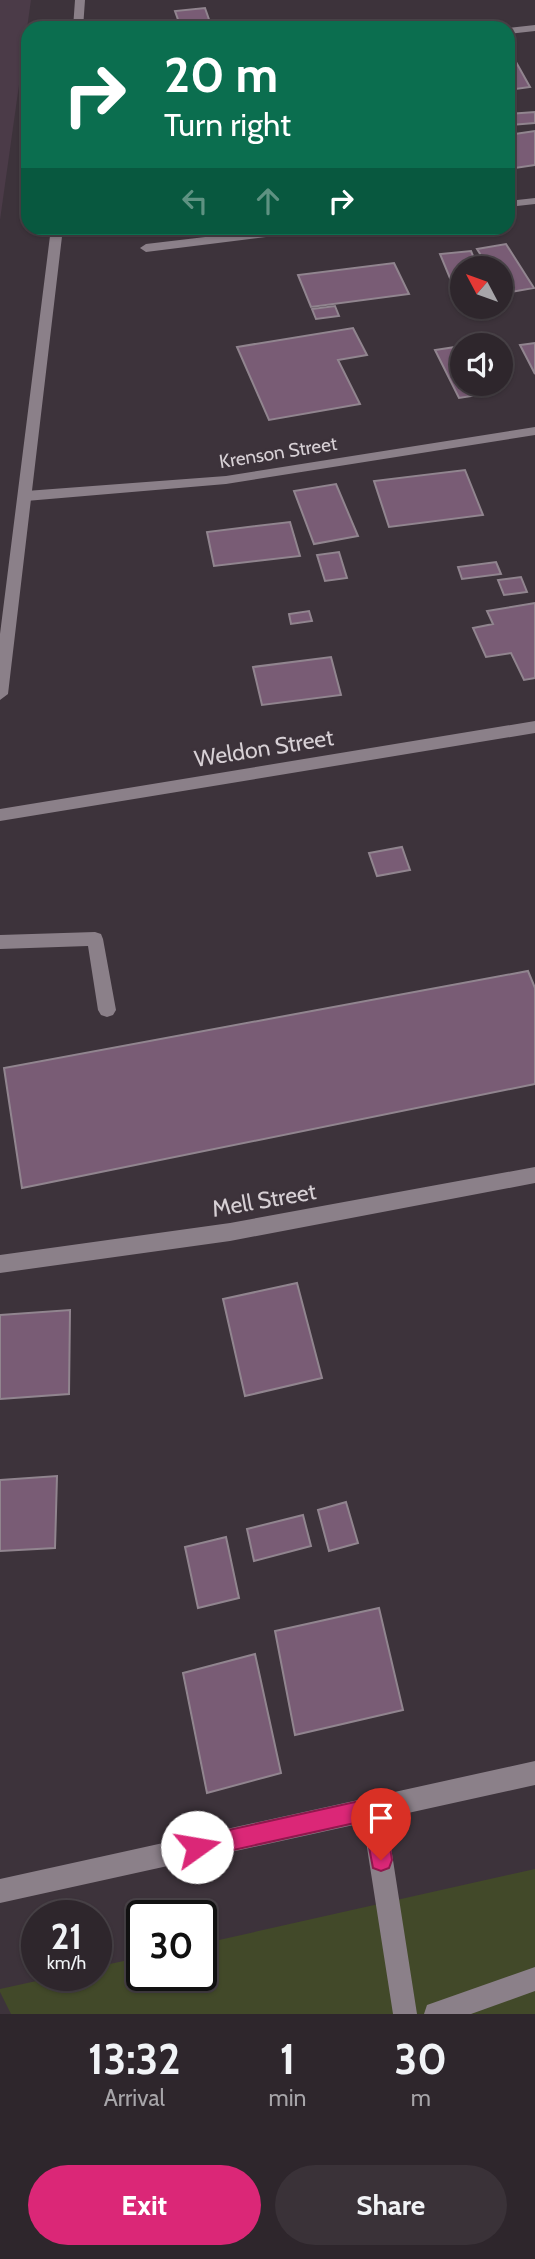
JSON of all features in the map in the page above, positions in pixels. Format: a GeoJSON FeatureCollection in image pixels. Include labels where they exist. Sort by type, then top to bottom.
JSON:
{"type":"FeatureCollection","features":[{"type":"Feature","properties":{"kind":"street"},"geometry":{"type":"LineString","coordinates":[[78,21],[80,0]]}},
{"type":"Feature","properties":{"kind":"street"},"geometry":{"type":"LineString","coordinates":[[515,30],[535,28]]}},
{"type":"Feature","properties":{"kind":"street"},"geometry":{"type":"LineString","coordinates":[[515,203],[535,201]]}},
{"type":"Feature","properties":{"kind":"street"},"geometry":{"type":"LineString","coordinates":[[0,694],[56,235]]}},
{"type":"Feature","properties":{"kind":"street"},"geometry":{"type":"LineString","coordinates":[[146,248],[250,235]]}},
{"type":"Feature","properties":{"kind":"street","name":"Krenson Street"},"geometry":{"type":"LineString","coordinates":[[26,496],[226,480],[535,431]]}},
{"type":"Feature","properties":{"kind":"street","name":"Weldon Street"},"geometry":{"type":"LineString","coordinates":[[0,815],[535,727]]}},
{"type":"Feature","properties":{"kind":"street"},"geometry":{"type":"LineString","coordinates":[[0,942],[95,939],[107,1010]]}},
{"type":"Feature","properties":{"kind":"street","name":"Mell Street"},"geometry":{"type":"LineString","coordinates":[[0,1264],[230,1232],[535,1175]]}},
{"type":"Feature","properties":{"kind":"street"},"geometry":{"type":"LineString","coordinates":[[0,1891],[535,1773]]}},
{"type":"Feature","properties":{"kind":"street"},"geometry":{"type":"LineString","coordinates":[[373,1809],[405,2014]]}},
{"type":"Feature","properties":{"kind":"street"},"geometry":{"type":"LineString","coordinates":[[436,2014],[535,1979]]}},
{"type":"Feature","properties":{"kind":"shaded area"},"geometry":{"type":"Polygon","coordinates":[[[0,0],[31,0],[28,21],[21,21],[21,71],[0,220],[0,0]]]}},
{"type":"Feature","properties":{"kind":"green space"},"geometry":{"type":"Polygon","coordinates":[[[535,1869],[535,2014],[11,2014],[0,1992],[0,1989],[21,1984],[21,1991],[112,1991],[112,1964],[126,1960],[126,1991],[217,1991],[217,1940],[535,1869]]]}},
{"type":"Feature","properties":{"kind":"building"},"geometry":{"type":"Polygon","coordinates":[[[205,8],[210,21],[179,21],[175,11],[205,8]]]}},
{"type":"Feature","properties":{"kind":"building"},"geometry":{"type":"Polygon","coordinates":[[[516,62],[530,87],[515,89],[516,62]]]}},
{"type":"Feature","properties":{"kind":"building"},"geometry":{"type":"Polygon","coordinates":[[[535,112],[535,123],[515,125],[515,113],[535,112]]]}},
{"type":"Feature","properties":{"kind":"building"},"geometry":{"type":"Polygon","coordinates":[[[535,131],[535,165],[515,168],[515,134],[535,131]]]}},
{"type":"Feature","properties":{"kind":"building"},"geometry":{"type":"Polygon","coordinates":[[[506,244],[534,288],[513,292],[513,256],[481,256],[477,249],[506,244]]]}},
{"type":"Feature","properties":{"kind":"building"},"geometry":{"type":"Polygon","coordinates":[[[471,251],[473,256],[450,256],[450,278],[440,254],[471,251]]]}},
{"type":"Feature","properties":{"kind":"building"},"geometry":{"type":"Polygon","coordinates":[[[394,263],[409,294],[311,307],[298,275],[394,263]]]}},
{"type":"Feature","properties":{"kind":"building"},"geometry":{"type":"Polygon","coordinates":[[[335,306],[339,316],[316,319],[312,309],[335,306]]]}},
{"type":"Feature","properties":{"kind":"building"},"geometry":{"type":"Polygon","coordinates":[[[353,328],[367,355],[338,360],[360,404],[269,420],[237,347],[353,328]]]}},
{"type":"Feature","properties":{"kind":"building"},"geometry":{"type":"Polygon","coordinates":[[[535,343],[535,374],[520,345],[535,343]]]}},
{"type":"Feature","properties":{"kind":"building"},"geometry":{"type":"Polygon","coordinates":[[[450,348],[450,380],[435,350],[450,348]]]}},
{"type":"Feature","properties":{"kind":"building"},"geometry":{"type":"Polygon","coordinates":[[[465,470],[483,515],[389,527],[374,481],[465,470]]]}},
{"type":"Feature","properties":{"kind":"building"},"geometry":{"type":"Polygon","coordinates":[[[336,484],[358,536],[314,544],[294,491],[336,484]]]}},
{"type":"Feature","properties":{"kind":"building"},"geometry":{"type":"Polygon","coordinates":[[[290,522],[300,556],[214,566],[207,532],[290,522]]]}},
{"type":"Feature","properties":{"kind":"building"},"geometry":{"type":"Polygon","coordinates":[[[339,552],[347,578],[325,581],[317,555],[339,552]]]}},
{"type":"Feature","properties":{"kind":"building"},"geometry":{"type":"Polygon","coordinates":[[[496,562],[501,574],[462,579],[458,567],[496,562]]]}},
{"type":"Feature","properties":{"kind":"building"},"geometry":{"type":"Polygon","coordinates":[[[521,577],[527,592],[504,595],[498,580],[521,577]]]}},
{"type":"Feature","properties":{"kind":"building"},"geometry":{"type":"Polygon","coordinates":[[[535,603],[535,678],[524,680],[511,653],[486,657],[473,628],[493,624],[487,611],[535,603]]]}},
{"type":"Feature","properties":{"kind":"building"},"geometry":{"type":"Polygon","coordinates":[[[309,611],[312,621],[291,624],[289,614],[309,611]]]}},
{"type":"Feature","properties":{"kind":"building"},"geometry":{"type":"Polygon","coordinates":[[[331,657],[341,695],[262,705],[253,667],[331,657]]]}},
{"type":"Feature","properties":{"kind":"building"},"geometry":{"type":"Polygon","coordinates":[[[402,847],[410,870],[377,876],[369,853],[402,847]]]}},
{"type":"Feature","properties":{"kind":"building"},"geometry":{"type":"Polygon","coordinates":[[[528,971],[535,988],[535,1084],[22,1188],[4,1068],[528,971]]]}},
{"type":"Feature","properties":{"kind":"building"},"geometry":{"type":"Polygon","coordinates":[[[297,1283],[322,1378],[245,1396],[223,1299],[297,1283]]]}},
{"type":"Feature","properties":{"kind":"building"},"geometry":{"type":"Polygon","coordinates":[[[70,1310],[69,1394],[0,1399],[0,1315],[70,1310]]]}},
{"type":"Feature","properties":{"kind":"building"},"geometry":{"type":"Polygon","coordinates":[[[57,1476],[55,1548],[0,1551],[0,1480],[57,1476]]]}},
{"type":"Feature","properties":{"kind":"building"},"geometry":{"type":"Polygon","coordinates":[[[346,1502],[358,1543],[329,1551],[318,1510],[346,1502]]]}},
{"type":"Feature","properties":{"kind":"building"},"geometry":{"type":"Polygon","coordinates":[[[303,1515],[311,1546],[254,1561],[247,1529],[303,1515]]]}},
{"type":"Feature","properties":{"kind":"building"},"geometry":{"type":"Polygon","coordinates":[[[226,1537],[239,1598],[198,1608],[185,1547],[226,1537]]]}},
{"type":"Feature","properties":{"kind":"building"},"geometry":{"type":"Polygon","coordinates":[[[379,1608],[403,1710],[295,1735],[275,1631],[379,1608]]]}},
{"type":"Feature","properties":{"kind":"building"},"geometry":{"type":"Polygon","coordinates":[[[255,1654],[281,1773],[207,1793],[183,1673],[255,1654]]]}},
{"type":"Feature","properties":{"kind":"route"},"geometry":{"type":"LineString","coordinates":[[197,1847],[373,1809],[381,1860]]}}]}
